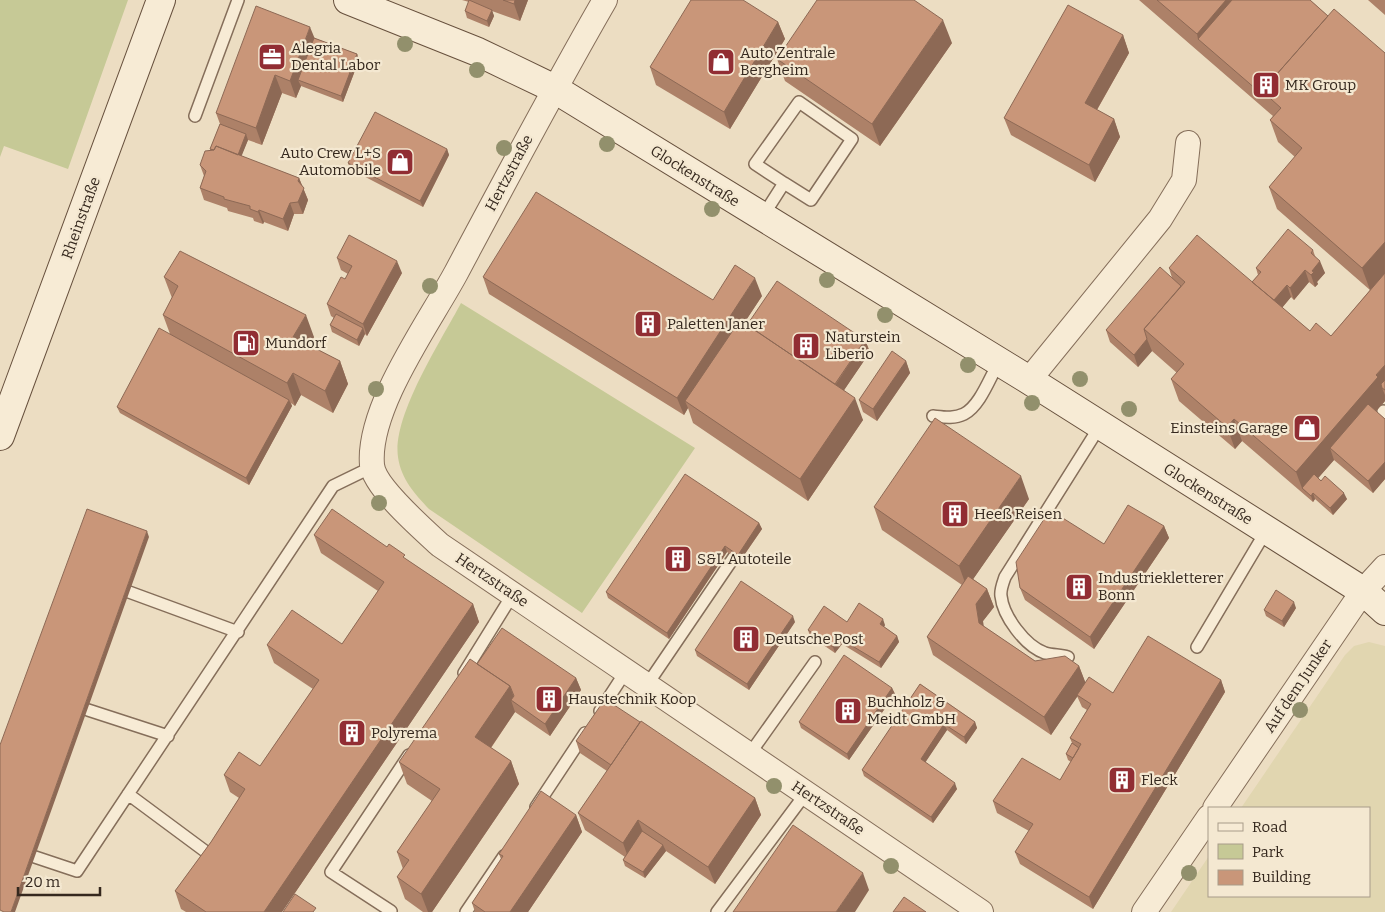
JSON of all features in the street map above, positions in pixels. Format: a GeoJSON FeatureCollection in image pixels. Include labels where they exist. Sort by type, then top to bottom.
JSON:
{"type":"FeatureCollection","features":[{"type":"Feature","properties":{"kind":"street","name":"Rheinstraße"},"geometry":{"type":"LineString","coordinates":[[0,436],[161,0]]}},
{"type":"Feature","properties":{"kind":"street","name":"Glockenstraße"},"geometry":{"type":"LineString","coordinates":[[348,0],[478,52],[554,88],[762,218],[1029,380],[1363,591],[1385,611]]}},
{"type":"Feature","properties":{"kind":"street","name":"Hertzstraße"},"geometry":{"type":"LineString","coordinates":[[605,0],[554,88],[455,275],[396,379],[378,421],[373,440],[372,467],[380,482],[404,512],[440,545],[981,912]]}},
{"type":"Feature","properties":{"kind":"street"},"geometry":{"type":"LineString","coordinates":[[1029,380],[1160,219],[1184,180],[1188,144]]}},
{"type":"Feature","properties":{"kind":"street","name":"Auf dem Junker"},"geometry":{"type":"LineString","coordinates":[[1216,807],[1363,591],[1385,567]]}},
{"type":"Feature","properties":{"kind":"street"},"geometry":{"type":"LineString","coordinates":[[1144,912],[1208,818]]}},
{"type":"Feature","properties":{"kind":"lane"},"geometry":{"type":"LineString","coordinates":[[196,116],[238,0]]}},
{"type":"Feature","properties":{"kind":"lane"},"geometry":{"type":"LineString","coordinates":[[799,102],[852,139],[811,200],[784,182],[755,164],[799,102]]}},
{"type":"Feature","properties":{"kind":"lane"},"geometry":{"type":"LineString","coordinates":[[762,218],[784,182]]}},
{"type":"Feature","properties":{"kind":"lane"},"geometry":{"type":"LineString","coordinates":[[932,416],[951,418],[965,414],[976,402],[998,362]]}},
{"type":"Feature","properties":{"kind":"lane"},"geometry":{"type":"LineString","coordinates":[[1068,657],[1043,652],[1023,637],[1011,623],[1004,610],[1000,594],[1005,577],[1100,426]]}},
{"type":"Feature","properties":{"kind":"lane"},"geometry":{"type":"LineString","coordinates":[[35,857],[77,871],[238,632],[333,486],[372,467]]}},
{"type":"Feature","properties":{"kind":"lane"},"geometry":{"type":"LineString","coordinates":[[1197,647],[1266,530]]}},
{"type":"Feature","properties":{"kind":"lane"},"geometry":{"type":"LineString","coordinates":[[647,685],[734,557]]}},
{"type":"Feature","properties":{"kind":"lane"},"geometry":{"type":"LineString","coordinates":[[129,592],[238,632]]}},
{"type":"Feature","properties":{"kind":"lane"},"geometry":{"type":"LineString","coordinates":[[458,681],[513,594]]}},
{"type":"Feature","properties":{"kind":"lane"},"geometry":{"type":"LineString","coordinates":[[750,755],[815,662]]}},
{"type":"Feature","properties":{"kind":"lane"},"geometry":{"type":"LineString","coordinates":[[528,819],[626,671]]}},
{"type":"Feature","properties":{"kind":"lane"},"geometry":{"type":"LineString","coordinates":[[88,710],[168,736]]}},
{"type":"Feature","properties":{"kind":"lane"},"geometry":{"type":"LineString","coordinates":[[391,911],[332,872],[414,747]]}},
{"type":"Feature","properties":{"kind":"lane"},"geometry":{"type":"LineString","coordinates":[[717,912],[806,793]]}},
{"type":"Feature","properties":{"kind":"lane"},"geometry":{"type":"LineString","coordinates":[[128,794],[217,860]]}},
{"type":"Feature","properties":{"kind":"lane"},"geometry":{"type":"LineString","coordinates":[[466,912],[513,842]]}},
{"type":"Feature","properties":{"kind":"shaded area"},"geometry":{"type":"Polygon","coordinates":[[[1369,642],[1385,646],[1385,912],[1171,912],[1208,857],[1208,897],[1370,897],[1370,807],[1242,807],[1345,655],[1354,646],[1369,642]]]}},
{"type":"Feature","properties":{"kind":"green space"},"geometry":{"type":"Polygon","coordinates":[[[0,0],[128,0],[68,169],[4,146],[0,157],[0,0]]]}},
{"type":"Feature","properties":{"kind":"green space"},"geometry":{"type":"Polygon","coordinates":[[[461,303],[695,448],[582,613],[429,509],[414,492],[402,472],[398,457],[398,440],[402,421],[420,379],[461,303]]]}},
{"type":"Feature","properties":{"kind":"building"},"geometry":{"type":"Polygon","coordinates":[[[469,0],[492,10],[487,21],[465,11],[469,0]]]}},
{"type":"Feature","properties":{"kind":"building"},"geometry":{"type":"Polygon","coordinates":[[[503,0],[515,0],[514,4],[503,0]]]}},
{"type":"Feature","properties":{"kind":"building","name":"Auto Zentrale Bergheim"},"geometry":{"type":"Polygon","coordinates":[[[691,0],[743,0],[778,22],[724,112],[650,67],[691,0]]]}},
{"type":"Feature","properties":{"kind":"building"},"geometry":{"type":"Polygon","coordinates":[[[817,0],[914,0],[943,20],[872,124],[777,59],[817,0]]]}},
{"type":"Feature","properties":{"kind":"building"},"geometry":{"type":"Polygon","coordinates":[[[1157,0],[1226,0],[1197,34],[1157,0]]]}},
{"type":"Feature","properties":{"kind":"building","name":"MK Group"},"geometry":{"type":"Polygon","coordinates":[[[1232,0],[1310,0],[1328,16],[1262,91],[1264,96],[1198,39],[1232,0]]]}},
{"type":"Feature","properties":{"kind":"building"},"geometry":{"type":"Polygon","coordinates":[[[1068,5],[1123,35],[1085,103],[1114,119],[1089,165],[1004,118],[1068,5]]]}},
{"type":"Feature","properties":{"kind":"building"},"geometry":{"type":"Polygon","coordinates":[[[256,6],[310,27],[290,81],[275,75],[256,128],[216,113],[256,6]]]}},
{"type":"Feature","properties":{"kind":"building"},"geometry":{"type":"Polygon","coordinates":[[[1334,9],[1385,53],[1385,242],[1362,268],[1269,187],[1302,148],[1270,120],[1281,108],[1262,91],[1334,9]]]}},
{"type":"Feature","properties":{"kind":"building"},"geometry":{"type":"Polygon","coordinates":[[[314,38],[357,54],[341,96],[298,80],[314,38]]]}},
{"type":"Feature","properties":{"kind":"building","name":"Auto Crew L+S Automobile"},"geometry":{"type":"Polygon","coordinates":[[[375,112],[447,149],[420,201],[348,163],[375,112]]]}},
{"type":"Feature","properties":{"kind":"building"},"geometry":{"type":"Polygon","coordinates":[[[220,124],[246,134],[238,155],[216,146],[214,150],[210,149],[220,124]]]}},
{"type":"Feature","properties":{"kind":"building"},"geometry":{"type":"Polygon","coordinates":[[[216,146],[299,178],[298,181],[304,188],[298,202],[290,203],[283,219],[259,210],[258,212],[250,209],[250,206],[224,199],[224,197],[200,188],[206,171],[200,165],[205,151],[214,150],[216,146]]]}},
{"type":"Feature","properties":{"kind":"building"},"geometry":{"type":"Polygon","coordinates":[[[536,192],[713,300],[735,265],[755,278],[677,398],[483,277],[536,192]]]}},
{"type":"Feature","properties":{"kind":"building"},"geometry":{"type":"Polygon","coordinates":[[[1288,229],[1313,250],[1311,253],[1320,261],[1311,275],[1305,270],[1290,288],[1287,285],[1274,300],[1252,282],[1261,272],[1256,268],[1288,229]]]}},
{"type":"Feature","properties":{"kind":"building"},"geometry":{"type":"Polygon","coordinates":[[[349,235],[397,261],[363,324],[327,304],[341,277],[345,279],[352,266],[337,258],[349,235]]]}},
{"type":"Feature","properties":{"kind":"building"},"geometry":{"type":"Polygon","coordinates":[[[1197,235],[1310,331],[1316,323],[1331,336],[1385,273],[1385,365],[1376,375],[1378,377],[1296,472],[1234,419],[1227,427],[1171,379],[1184,364],[1144,329],[1185,282],[1169,268],[1197,235]]]}},
{"type":"Feature","properties":{"kind":"building","name":"Mundorf"},"geometry":{"type":"Polygon","coordinates":[[[180,251],[306,315],[293,337],[340,361],[325,391],[293,373],[287,383],[163,315],[178,286],[164,277],[180,251]]]}},
{"type":"Feature","properties":{"kind":"building"},"geometry":{"type":"Polygon","coordinates":[[[1160,267],[1181,286],[1144,329],[1147,339],[1134,355],[1106,330],[1160,267]]]}},
{"type":"Feature","properties":{"kind":"building"},"geometry":{"type":"Polygon","coordinates":[[[777,281],[865,340],[835,384],[747,325],[777,281]]]}},
{"type":"Feature","properties":{"kind":"building"},"geometry":{"type":"Polygon","coordinates":[[[336,314],[363,328],[357,340],[330,325],[336,314]]]}},
{"type":"Feature","properties":{"kind":"building"},"geometry":{"type":"Polygon","coordinates":[[[740,320],[855,398],[800,479],[685,401],[740,320]]]}},
{"type":"Feature","properties":{"kind":"building"},"geometry":{"type":"Polygon","coordinates":[[[159,328],[289,400],[246,478],[117,407],[159,328]]]}},
{"type":"Feature","properties":{"kind":"building"},"geometry":{"type":"Polygon","coordinates":[[[892,351],[906,361],[873,409],[859,400],[892,351]]]}},
{"type":"Feature","properties":{"kind":"building"},"geometry":{"type":"Polygon","coordinates":[[[1385,380],[1385,390],[1381,384],[1385,380]]]}},
{"type":"Feature","properties":{"kind":"building"},"geometry":{"type":"Polygon","coordinates":[[[1368,404],[1385,419],[1385,462],[1368,481],[1330,448],[1368,404]]]}},
{"type":"Feature","properties":{"kind":"building","name":"Heeß Reisen"},"geometry":{"type":"Polygon","coordinates":[[[935,418],[1021,476],[959,566],[874,507],[935,418]]]}},
{"type":"Feature","properties":{"kind":"building","name":"S&L Autoteile"},"geometry":{"type":"Polygon","coordinates":[[[685,474],[759,523],[738,555],[725,546],[667,633],[606,592],[685,474]]]}},
{"type":"Feature","properties":{"kind":"building"},"geometry":{"type":"Polygon","coordinates":[[[1314,474],[1321,481],[1325,476],[1344,493],[1330,508],[1313,493],[1311,496],[1302,488],[1314,474]]]}},
{"type":"Feature","properties":{"kind":"building","name":"Industriekletterer Bonn"},"geometry":{"type":"Polygon","coordinates":[[[1128,505],[1164,526],[1090,637],[1020,588],[1016,562],[1050,510],[1104,544],[1128,505]]]}},
{"type":"Feature","properties":{"kind":"building"},"geometry":{"type":"Polygon","coordinates":[[[87,509],[147,531],[11,912],[4,912],[0,910],[0,745],[87,509]]]}},
{"type":"Feature","properties":{"kind":"building","name":"Polyrema"},"geometry":{"type":"Polygon","coordinates":[[[332,509],[387,547],[389,544],[405,555],[403,557],[473,604],[264,912],[206,912],[175,891],[211,842],[245,789],[224,775],[239,752],[260,766],[319,680],[267,645],[292,610],[342,644],[384,582],[314,535],[332,509]]]}},
{"type":"Feature","properties":{"kind":"building"},"geometry":{"type":"Polygon","coordinates":[[[968,576],[987,589],[976,604],[979,623],[1035,661],[1065,656],[1079,666],[1044,717],[927,637],[968,576]]]}},
{"type":"Feature","properties":{"kind":"building","name":"Deutsche Post"},"geometry":{"type":"Polygon","coordinates":[[[741,581],[793,616],[747,684],[695,650],[741,581]]]}},
{"type":"Feature","properties":{"kind":"building"},"geometry":{"type":"Polygon","coordinates":[[[1276,590],[1294,602],[1282,621],[1264,610],[1276,590]]]}},
{"type":"Feature","properties":{"kind":"building"},"geometry":{"type":"Polygon","coordinates":[[[859,603],[883,619],[880,624],[897,636],[879,662],[839,638],[833,647],[808,630],[824,606],[847,622],[859,603]]]}},
{"type":"Feature","properties":{"kind":"building"},"geometry":{"type":"Polygon","coordinates":[[[502,628],[576,678],[545,724],[511,700],[514,696],[510,686],[477,664],[502,628]]]}},
{"type":"Feature","properties":{"kind":"building","name":"Fleck"},"geometry":{"type":"Polygon","coordinates":[[[1148,636],[1221,680],[1089,897],[1015,852],[1033,824],[993,801],[1022,758],[1060,780],[1081,744],[1070,738],[1091,704],[1077,695],[1089,677],[1113,693],[1148,636]]]}},
{"type":"Feature","properties":{"kind":"building","name":"Buchholz & Meidt GmbH"},"geometry":{"type":"Polygon","coordinates":[[[844,655],[892,688],[847,754],[799,722],[844,655]]]}},
{"type":"Feature","properties":{"kind":"building"},"geometry":{"type":"Polygon","coordinates":[[[470,659],[510,686],[475,737],[511,761],[421,894],[397,877],[409,860],[397,852],[440,789],[399,762],[470,659]]]}},
{"type":"Feature","properties":{"kind":"building"},"geometry":{"type":"Polygon","coordinates":[[[920,684],[975,722],[964,737],[944,724],[921,759],[955,783],[931,817],[862,770],[920,684]]]}},
{"type":"Feature","properties":{"kind":"building"},"geometry":{"type":"Polygon","coordinates":[[[605,699],[640,722],[611,765],[576,741],[605,699]]]}},
{"type":"Feature","properties":{"kind":"building"},"geometry":{"type":"Polygon","coordinates":[[[641,721],[755,798],[708,867],[638,820],[623,843],[578,813],[641,721]]]}},
{"type":"Feature","properties":{"kind":"building"},"geometry":{"type":"Polygon","coordinates":[[[1072,743],[1079,748],[1073,758],[1066,754],[1072,743]]]}},
{"type":"Feature","properties":{"kind":"building"},"geometry":{"type":"Polygon","coordinates":[[[541,791],[576,815],[510,912],[485,912],[472,903],[503,856],[499,854],[541,791]]]}},
{"type":"Feature","properties":{"kind":"building"},"geometry":{"type":"Polygon","coordinates":[[[793,825],[863,873],[836,912],[733,912],[793,825]]]}},
{"type":"Feature","properties":{"kind":"building"},"geometry":{"type":"Polygon","coordinates":[[[642,831],[663,845],[643,872],[623,860],[642,831]]]}},
{"type":"Feature","properties":{"kind":"building"},"geometry":{"type":"Polygon","coordinates":[[[295,894],[316,908],[313,912],[283,912],[295,894]]]}},
{"type":"Feature","properties":{"kind":"building"},"geometry":{"type":"Polygon","coordinates":[[[904,897],[926,912],[893,912],[904,897]]]}},
{"type":"Feature","properties":{"kind":"place","name":"Alegria Dental Labor"},"geometry":{"type":"Point","coordinates":[272,57]}},
{"type":"Feature","properties":{"kind":"place","name":"Auto Zentrale Bergheim"},"geometry":{"type":"Point","coordinates":[721,62]}},
{"type":"Feature","properties":{"kind":"place","name":"MK Group"},"geometry":{"type":"Point","coordinates":[1266,85]}},
{"type":"Feature","properties":{"kind":"place","name":"Auto Crew L+S Automobile"},"geometry":{"type":"Point","coordinates":[400,162]}},
{"type":"Feature","properties":{"kind":"place","name":"Paletten Janer"},"geometry":{"type":"Point","coordinates":[648,324]}},
{"type":"Feature","properties":{"kind":"place","name":"Mundorf"},"geometry":{"type":"Point","coordinates":[246,343]}},
{"type":"Feature","properties":{"kind":"place","name":"Naturstein Liberio"},"geometry":{"type":"Point","coordinates":[806,346]}},
{"type":"Feature","properties":{"kind":"place","name":"Einsteins Garage"},"geometry":{"type":"Point","coordinates":[1307,428]}},
{"type":"Feature","properties":{"kind":"place","name":"Heeß Reisen"},"geometry":{"type":"Point","coordinates":[955,514]}},
{"type":"Feature","properties":{"kind":"place","name":"S&L Autoteile"},"geometry":{"type":"Point","coordinates":[678,559]}},
{"type":"Feature","properties":{"kind":"place","name":"Industriekletterer Bonn"},"geometry":{"type":"Point","coordinates":[1079,587]}},
{"type":"Feature","properties":{"kind":"place","name":"Deutsche Post"},"geometry":{"type":"Point","coordinates":[746,639]}},
{"type":"Feature","properties":{"kind":"place","name":"Haustechnik Koop"},"geometry":{"type":"Point","coordinates":[549,699]}},
{"type":"Feature","properties":{"kind":"place","name":"Buchholz & Meidt GmbH"},"geometry":{"type":"Point","coordinates":[848,711]}},
{"type":"Feature","properties":{"kind":"place","name":"Polyrema"},"geometry":{"type":"Point","coordinates":[352,733]}},
{"type":"Feature","properties":{"kind":"place","name":"Fleck"},"geometry":{"type":"Point","coordinates":[1122,780]}}]}
